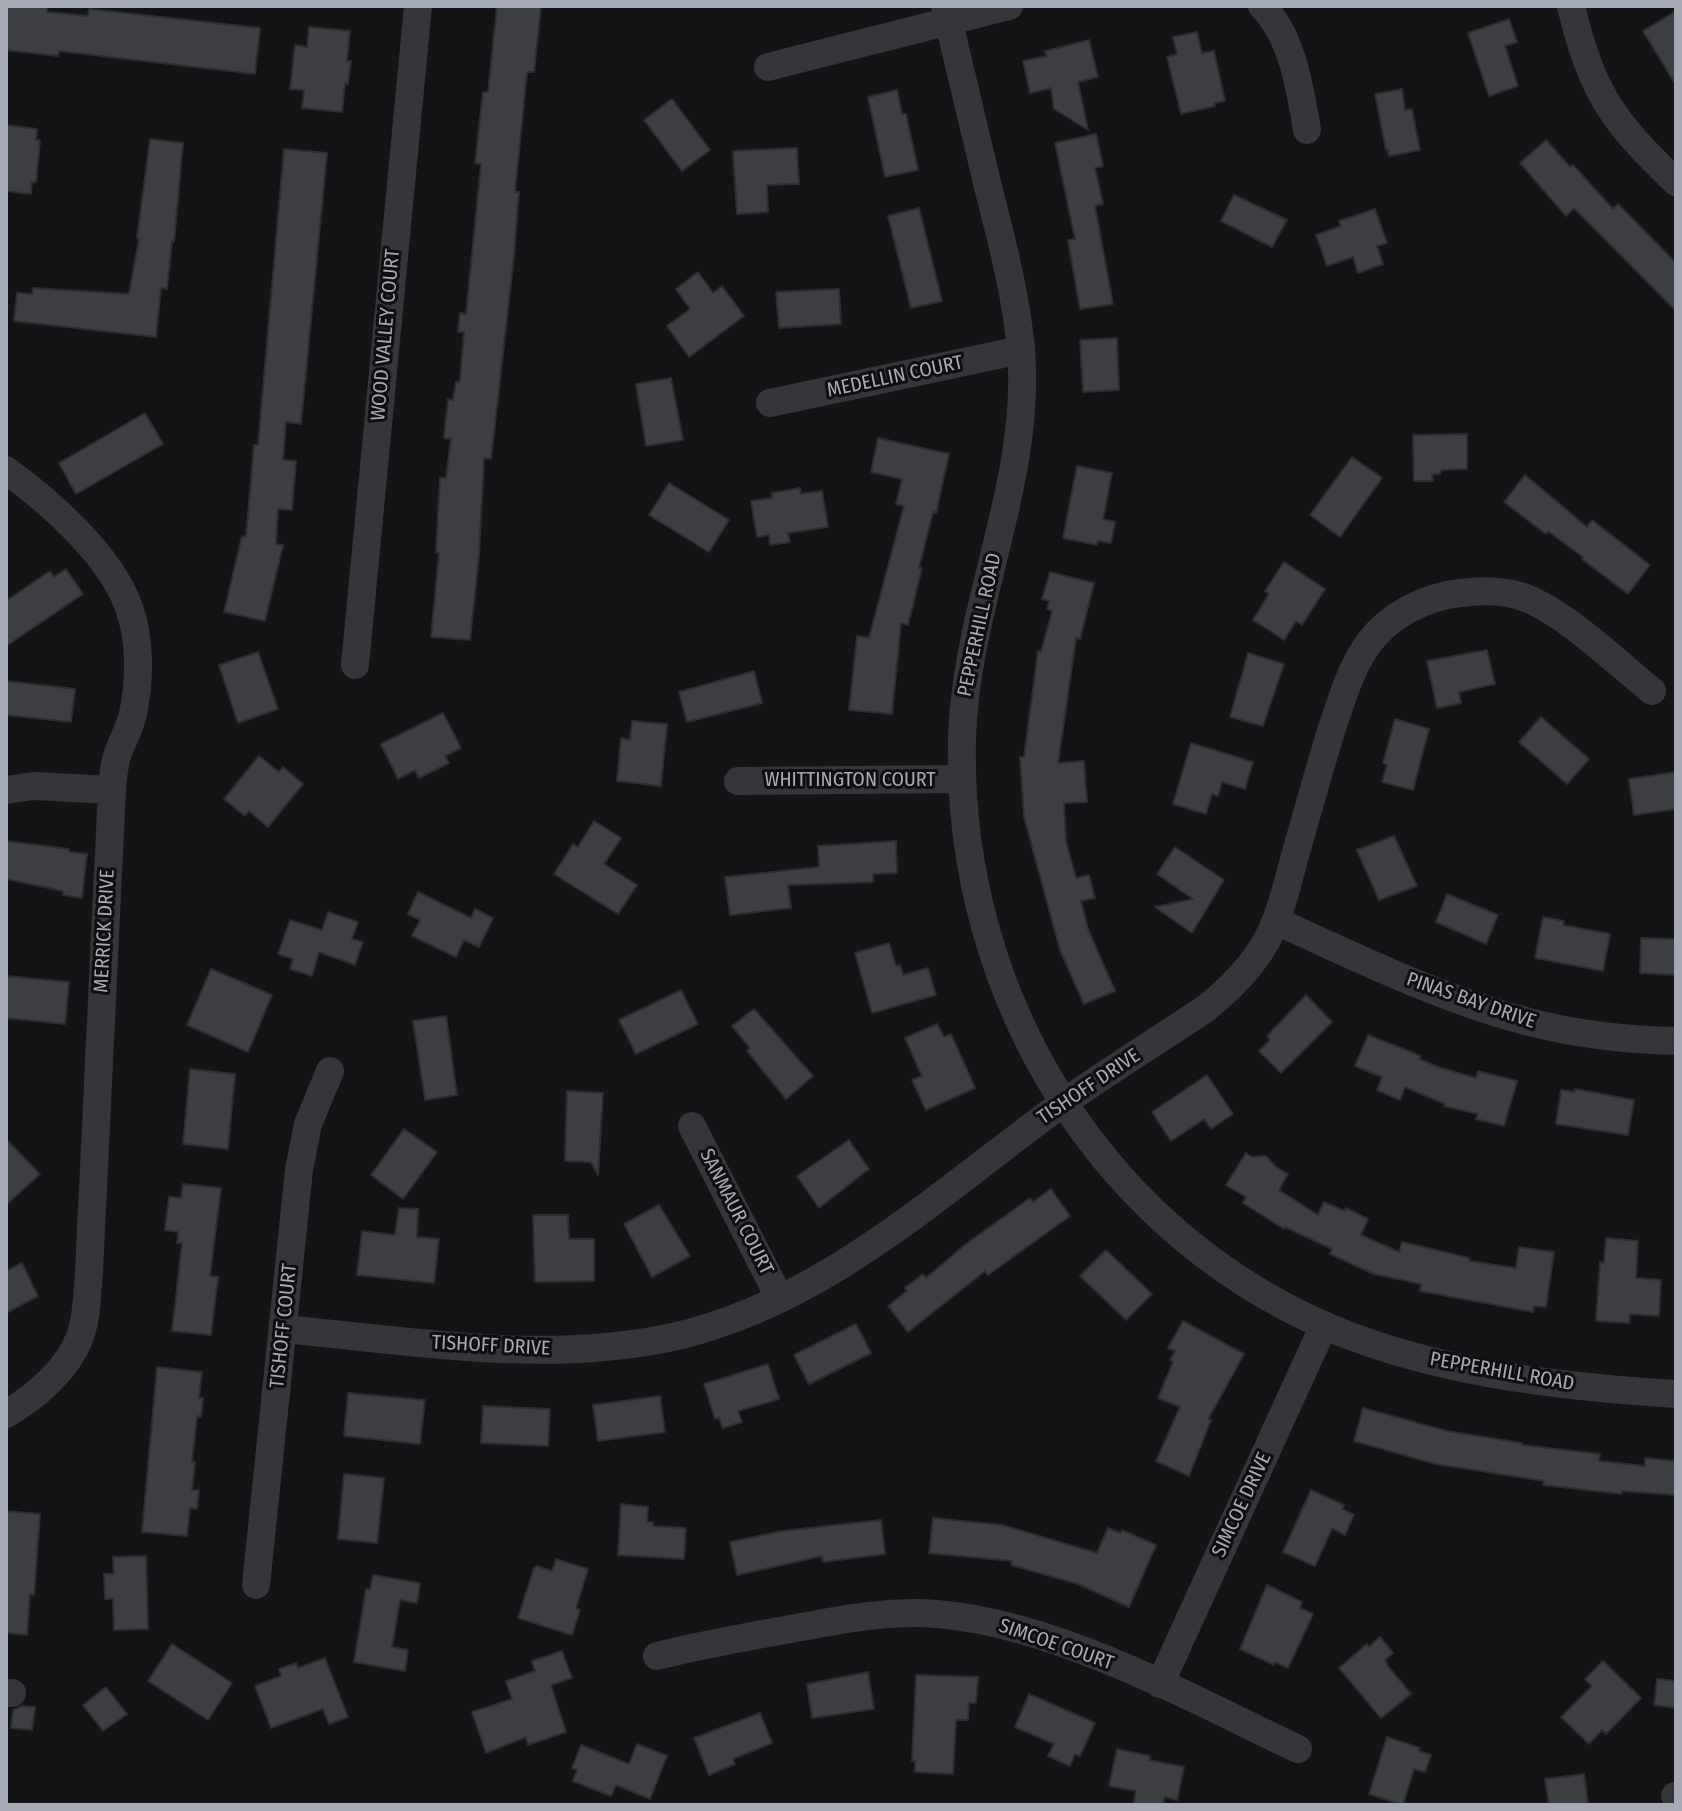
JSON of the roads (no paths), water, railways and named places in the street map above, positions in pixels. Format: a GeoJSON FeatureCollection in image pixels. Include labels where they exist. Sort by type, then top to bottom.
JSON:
{"type":"FeatureCollection","features":[{"type":"Feature","properties":{"kind":"street","name":"WOOD VALLEY COURT"},"geometry":{"type":"LineString","coordinates":[[355,665],[418,6]]}},
{"type":"Feature","properties":{"kind":"street"},"geometry":{"type":"LineString","coordinates":[[768,67],[947,13],[1009,6]]}},
{"type":"Feature","properties":{"kind":"street"},"geometry":{"type":"LineString","coordinates":[[1262,6],[1283,38],[1300,86],[1307,130]]}},
{"type":"Feature","properties":{"kind":"street"},"geometry":{"type":"LineString","coordinates":[[1571,6],[1588,67],[1607,106],[1634,142],[1676,182]]}},
{"type":"Feature","properties":{"kind":"street","name":"PEPPERHILL ROAD"},"geometry":{"type":"LineString","coordinates":[[947,13],[1008,267],[1021,350],[1019,432],[1013,474],[967,676],[962,779],[973,884],[992,957],[1026,1039],[1062,1104],[1120,1177],[1165,1223],[1243,1281],[1324,1325],[1411,1356],[1463,1369],[1560,1384],[1676,1394]]}},
{"type":"Feature","properties":{"kind":"street","name":"MEDELLIN COURT"},"geometry":{"type":"LineString","coordinates":[[770,403],[1021,350]]}},
{"type":"Feature","properties":{"kind":"street","name":"MERRICK DRIVE"},"geometry":{"type":"LineString","coordinates":[[6,470],[28,486],[87,544],[107,569],[128,603],[136,630],[138,657],[133,712],[119,750],[112,790],[89,1272],[83,1325],[79,1341],[57,1373],[6,1414]]}},
{"type":"Feature","properties":{"kind":"street","name":"TISHOFF DRIVE"},"geometry":{"type":"LineString","coordinates":[[284,1329],[444,1344],[560,1350],[671,1337],[740,1316],[780,1299],[846,1263],[1062,1104],[1226,992],[1249,966],[1276,921],[1343,694],[1368,643],[1402,612],[1437,595],[1506,592],[1528,598],[1550,610],[1652,691]]}},
{"type":"Feature","properties":{"kind":"street","name":"WHITTINGTON COURT"},"geometry":{"type":"LineString","coordinates":[[738,781],[962,779]]}},
{"type":"Feature","properties":{"kind":"street"},"geometry":{"type":"LineString","coordinates":[[6,790],[33,786],[112,790]]}},
{"type":"Feature","properties":{"kind":"street","name":"PINAS BAY DRIVE"},"geometry":{"type":"LineString","coordinates":[[1276,921],[1413,982],[1498,1013],[1583,1033],[1628,1040],[1676,1041]]}},
{"type":"Feature","properties":{"kind":"street","name":"TISHOFF COURT"},"geometry":{"type":"LineString","coordinates":[[256,1585],[299,1170],[308,1124],[330,1071]]}},
{"type":"Feature","properties":{"kind":"street","name":"SANMAUR COURT"},"geometry":{"type":"LineString","coordinates":[[692,1126],[780,1299]]}},
{"type":"Feature","properties":{"kind":"street","name":"SIMCOE DRIVE"},"geometry":{"type":"LineString","coordinates":[[1160,1684],[1324,1325]]}},
{"type":"Feature","properties":{"kind":"street","name":"SIMCOE COURT"},"geometry":{"type":"LineString","coordinates":[[657,1656],[710,1643],[873,1614],[921,1613],[962,1617],[1028,1631],[1160,1684],[1298,1749]]}}]}
